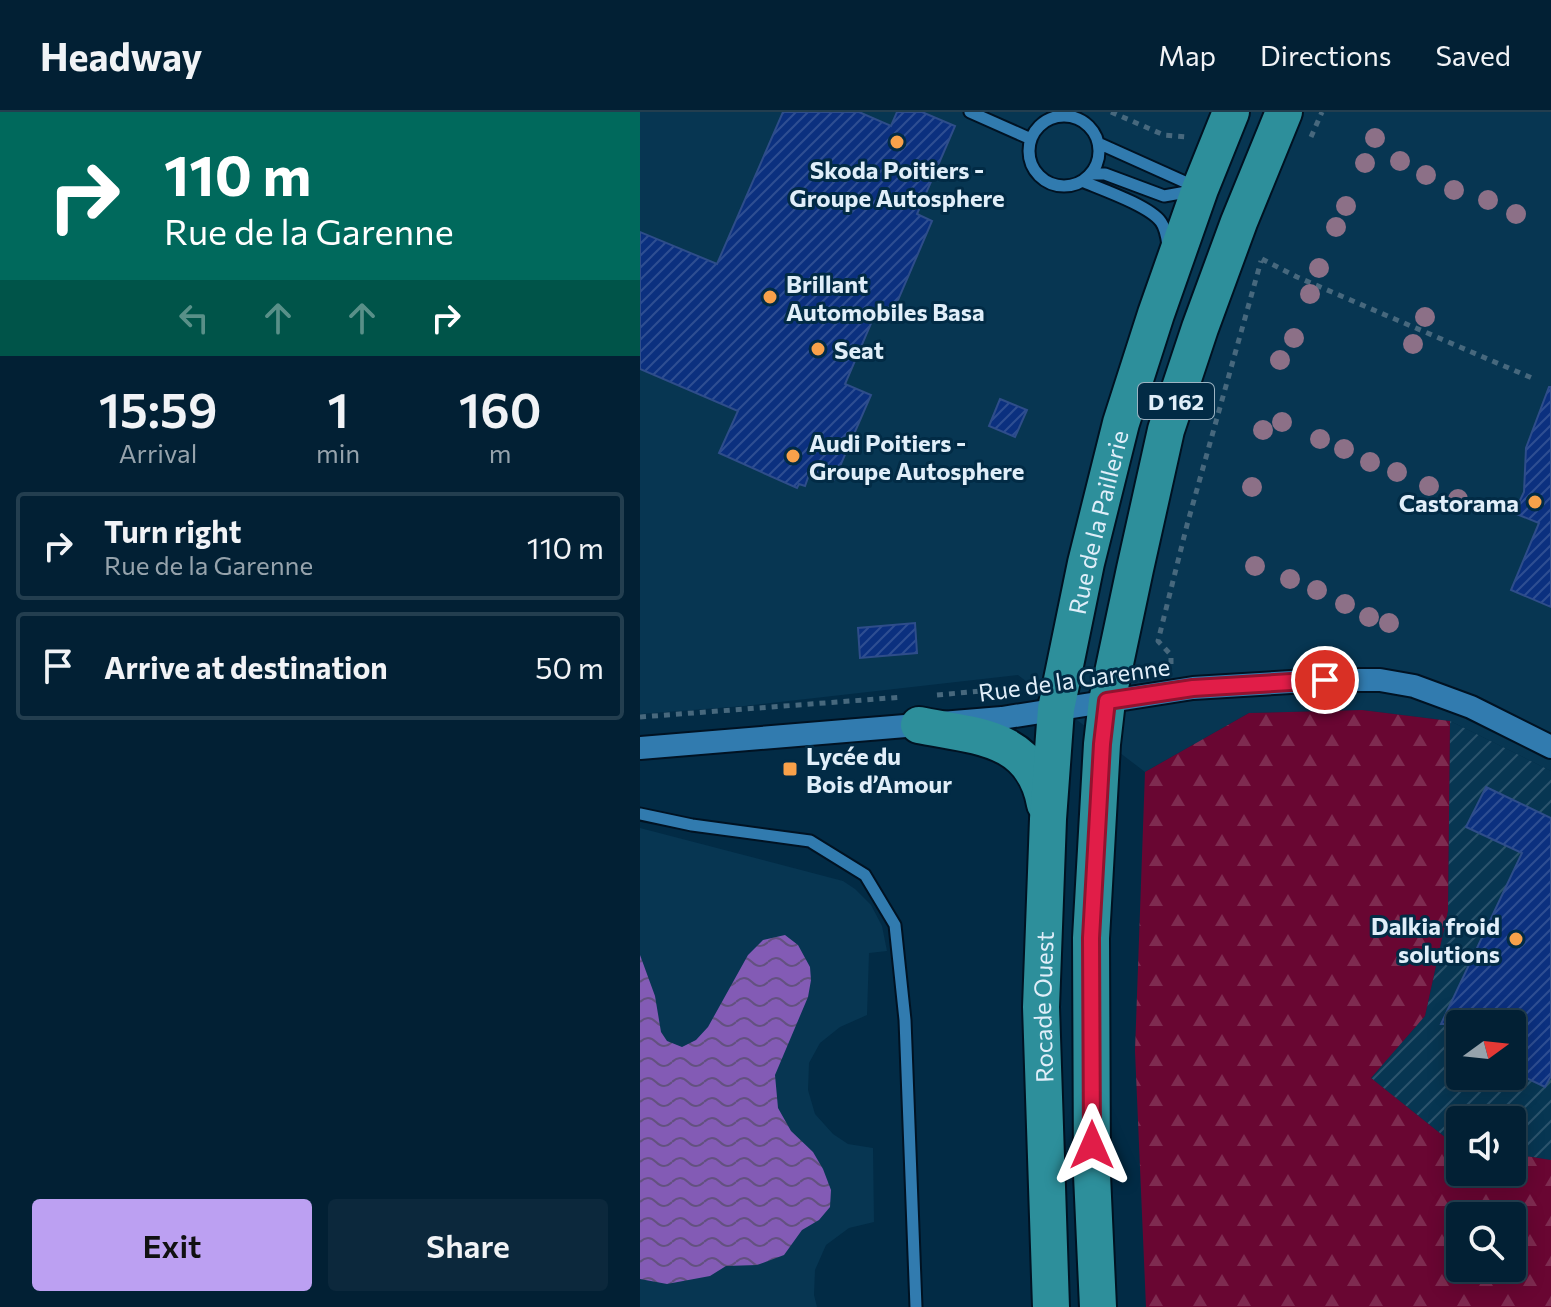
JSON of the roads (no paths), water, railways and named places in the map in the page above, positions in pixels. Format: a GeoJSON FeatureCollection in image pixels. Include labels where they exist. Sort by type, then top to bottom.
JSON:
{"type":"FeatureCollection","features":[{"type":"Feature","properties":{"kind":"main road","name":"Rue de la Paillerie"},"geometry":{"type":"LineString","coordinates":[[1056,709],[1086,563],[1121,423],[1200,189],[1231,112]]}},
{"type":"Feature","properties":{"kind":"main road","name":"Rue de la Paillerie"},"geometry":{"type":"LineString","coordinates":[[1107,701],[1166,430],[1200,328],[1284,112]]}},
{"type":"Feature","properties":{"kind":"main road"},"geometry":{"type":"LineString","coordinates":[[1200,328],[1204,259],[1209,243],[1200,189],[1254,185]]}},
{"type":"Feature","properties":{"kind":"main road","name":"Rocade Ouest"},"geometry":{"type":"LineString","coordinates":[[1098,1307],[1092,1175],[1091,938],[1107,701]]}},
{"type":"Feature","properties":{"kind":"main road"},"geometry":{"type":"LineString","coordinates":[[919,705],[1016,752],[1038,778],[1048,819]]}},
{"type":"Feature","properties":{"kind":"main road","name":"Rocade Ouest"},"geometry":{"type":"LineString","coordinates":[[1051,1307],[1041,1007],[1048,819],[1056,709]]}},
{"type":"Feature","properties":{"kind":"street","name":"Rue de la Garenne"},"geometry":{"type":"LineString","coordinates":[[640,748],[919,705],[1002,718],[1193,688],[1325,680],[1380,680],[1414,686],[1471,707],[1551,747]]}},
{"type":"Feature","properties":{"kind":"lane"},"geometry":{"type":"LineString","coordinates":[[970,112],[1031,139]]}},
{"type":"Feature","properties":{"kind":"lane"},"geometry":{"type":"LineString","coordinates":[[1086,177],[1099,154],[1094,133],[1088,125],[1068,116],[1056,116],[1046,121],[1037,129],[1029,149],[1034,169],[1050,183],[1072,185],[1086,177],[1105,174],[1164,196],[1200,189]]}},
{"type":"Feature","properties":{"kind":"lane"},"geometry":{"type":"LineString","coordinates":[[1098,143],[1200,189]]}},
{"type":"Feature","properties":{"kind":"lane"},"geometry":{"type":"LineString","coordinates":[[1086,177],[1153,213],[1162,223],[1167,235],[1171,272]]}},
{"type":"Feature","properties":{"kind":"lane"},"geometry":{"type":"LineString","coordinates":[[640,814],[692,825],[810,841],[865,875],[895,925],[905,1020],[916,1307]]}},
{"type":"Feature","properties":{"kind":"water"},"geometry":{"type":"Polygon","coordinates":[[[785,935],[798,945],[810,967],[811,980],[808,997],[775,1075],[778,1108],[791,1131],[813,1152],[823,1169],[831,1190],[830,1207],[819,1220],[802,1230],[784,1255],[757,1265],[726,1266],[710,1276],[667,1284],[640,1279],[640,955],[655,996],[661,1032],[667,1041],[682,1047],[696,1040],[708,1027],[748,955],[763,940],[785,935]]]}},
{"type":"Feature","properties":{"kind":"place","name":"Skoda Poitiers - Groupe Autosphere"},"geometry":{"type":"Point","coordinates":[897,142]}},
{"type":"Feature","properties":{"kind":"place","name":"Brillant Automobiles Basa"},"geometry":{"type":"Point","coordinates":[770,297]}},
{"type":"Feature","properties":{"kind":"place","name":"Seat"},"geometry":{"type":"Point","coordinates":[818,349]}},
{"type":"Feature","properties":{"kind":"place","name":"Audi Poitiers - Groupe Autosphere"},"geometry":{"type":"Point","coordinates":[793,456]}},
{"type":"Feature","properties":{"kind":"place","name":"Castorama"},"geometry":{"type":"Point","coordinates":[1535,502]}},
{"type":"Feature","properties":{"kind":"place","name":"Lycée du Bois d’Amour"},"geometry":{"type":"Point","coordinates":[790,769]}},
{"type":"Feature","properties":{"kind":"place","name":"Dalkia froid solutions"},"geometry":{"type":"Point","coordinates":[1516,939]}}]}
